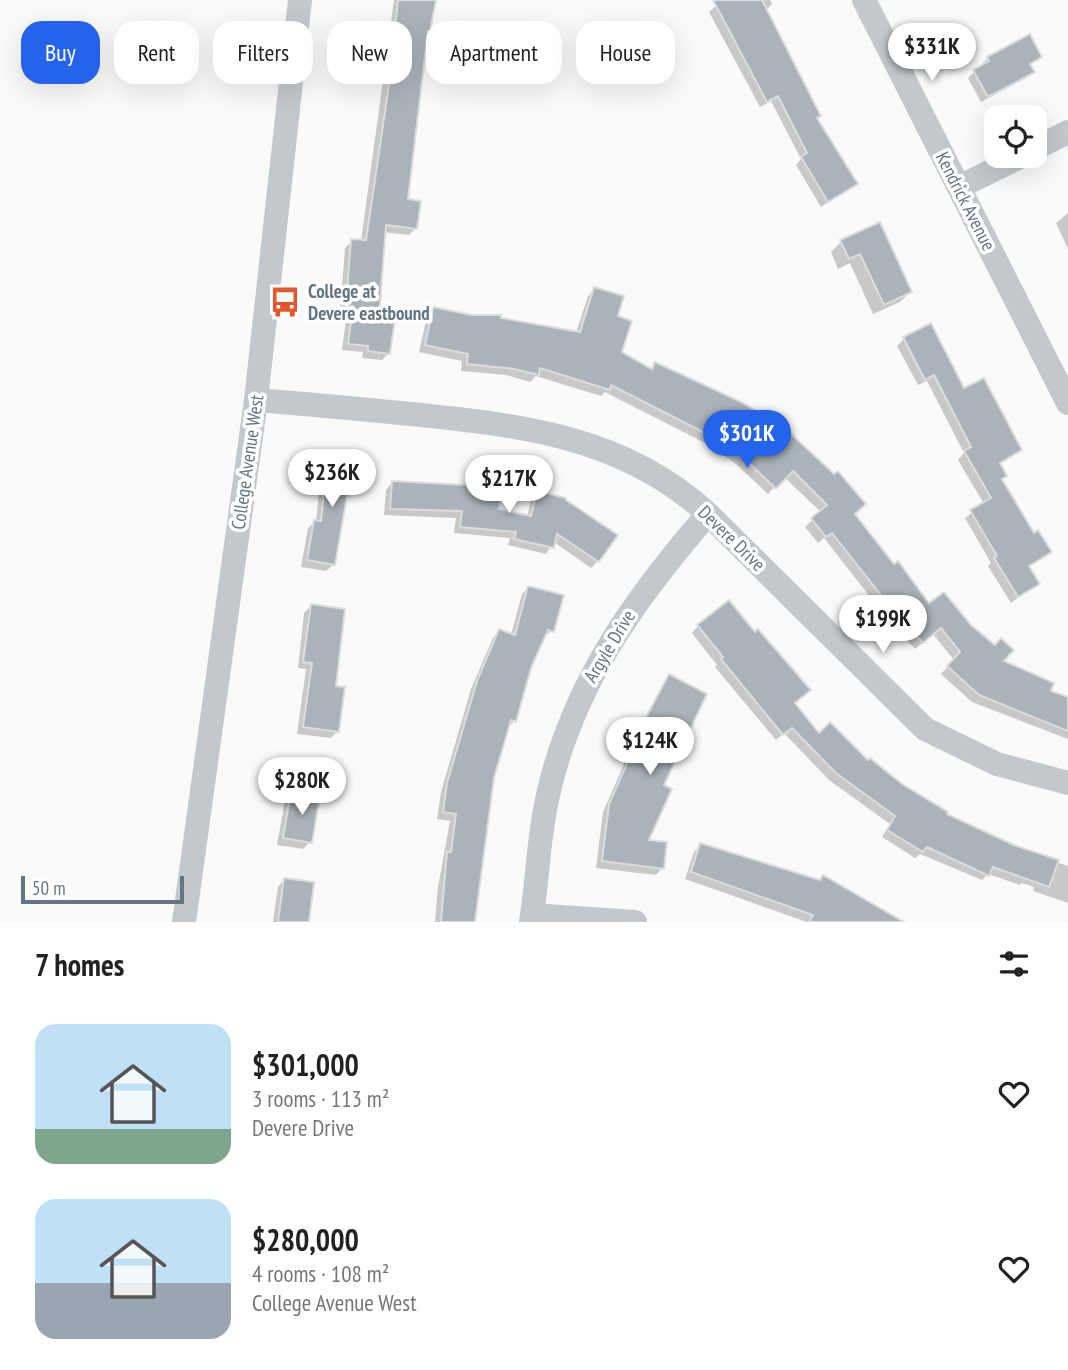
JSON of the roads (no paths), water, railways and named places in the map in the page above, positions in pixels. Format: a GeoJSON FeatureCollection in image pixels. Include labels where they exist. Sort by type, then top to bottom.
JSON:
{"type":"FeatureCollection","features":[{"type":"Feature","properties":{"kind":"street","name":"College Avenue West"},"geometry":{"type":"LineString","coordinates":[[184,922],[256,400],[300,0]]}},
{"type":"Feature","properties":{"kind":"street","name":"Kendrick Avenue"},"geometry":{"type":"LineString","coordinates":[[864,0],[1068,403]]}},
{"type":"Feature","properties":{"kind":"street"},"geometry":{"type":"LineString","coordinates":[[1047,142],[1068,132]]}},
{"type":"Feature","properties":{"kind":"street"},"geometry":{"type":"LineString","coordinates":[[959,187],[998,168]]}},
{"type":"Feature","properties":{"kind":"street","name":"Devere Drive"},"geometry":{"type":"LineString","coordinates":[[256,400],[506,424],[569,438],[648,468],[681,489],[708,514],[925,729],[997,764],[1068,783]]}},
{"type":"Feature","properties":{"kind":"street","name":"Argyle Drive"},"geometry":{"type":"LineString","coordinates":[[531,918],[536,858],[547,797],[556,760],[574,711],[591,674],[627,613],[648,583],[708,514]]}},
{"type":"Feature","properties":{"kind":"street"},"geometry":{"type":"LineString","coordinates":[[531,918],[635,922]]}},
{"type":"Feature","properties":{"kind":"place","name":"College at Devere eastbound"},"geometry":{"type":"Point","coordinates":[285,302]}}]}
